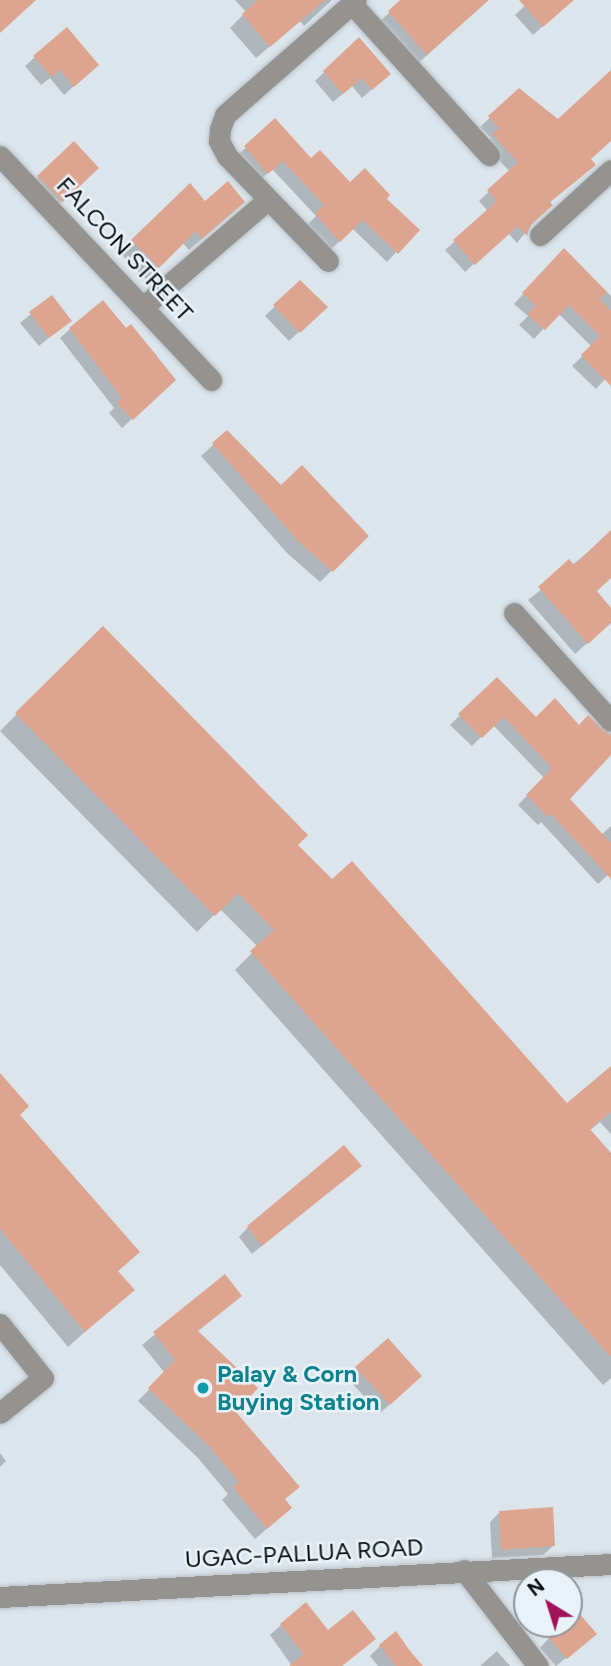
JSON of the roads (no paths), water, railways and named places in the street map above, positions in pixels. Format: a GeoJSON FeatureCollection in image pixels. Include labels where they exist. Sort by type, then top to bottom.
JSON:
{"type":"FeatureCollection","features":[{"type":"Feature","properties":{"kind":"street"},"geometry":{"type":"LineString","coordinates":[[328,261],[266,201],[219,141],[225,115],[354,2],[489,155]]}},
{"type":"Feature","properties":{"kind":"street","name":"FALCON STREET"},"geometry":{"type":"LineString","coordinates":[[0,156],[211,380]]}},
{"type":"Feature","properties":{"kind":"street"},"geometry":{"type":"LineString","coordinates":[[540,235],[611,170]]}},
{"type":"Feature","properties":{"kind":"street"},"geometry":{"type":"LineString","coordinates":[[144,306],[266,201]]}},
{"type":"Feature","properties":{"kind":"street"},"geometry":{"type":"LineString","coordinates":[[514,613],[611,721]]}},
{"type":"Feature","properties":{"kind":"street"},"geometry":{"type":"LineString","coordinates":[[0,1324],[43,1378],[0,1413]]}},
{"type":"Feature","properties":{"kind":"street","name":"UGAC-PALLUA ROAD"},"geometry":{"type":"LineString","coordinates":[[0,1597],[611,1564]]}},
{"type":"Feature","properties":{"kind":"street"},"geometry":{"type":"LineString","coordinates":[[464,1570],[538,1666]]}},
{"type":"Feature","properties":{"kind":"place","name":"Palay & Corn Buying Station"},"geometry":{"type":"Point","coordinates":[203,1388]}}]}
